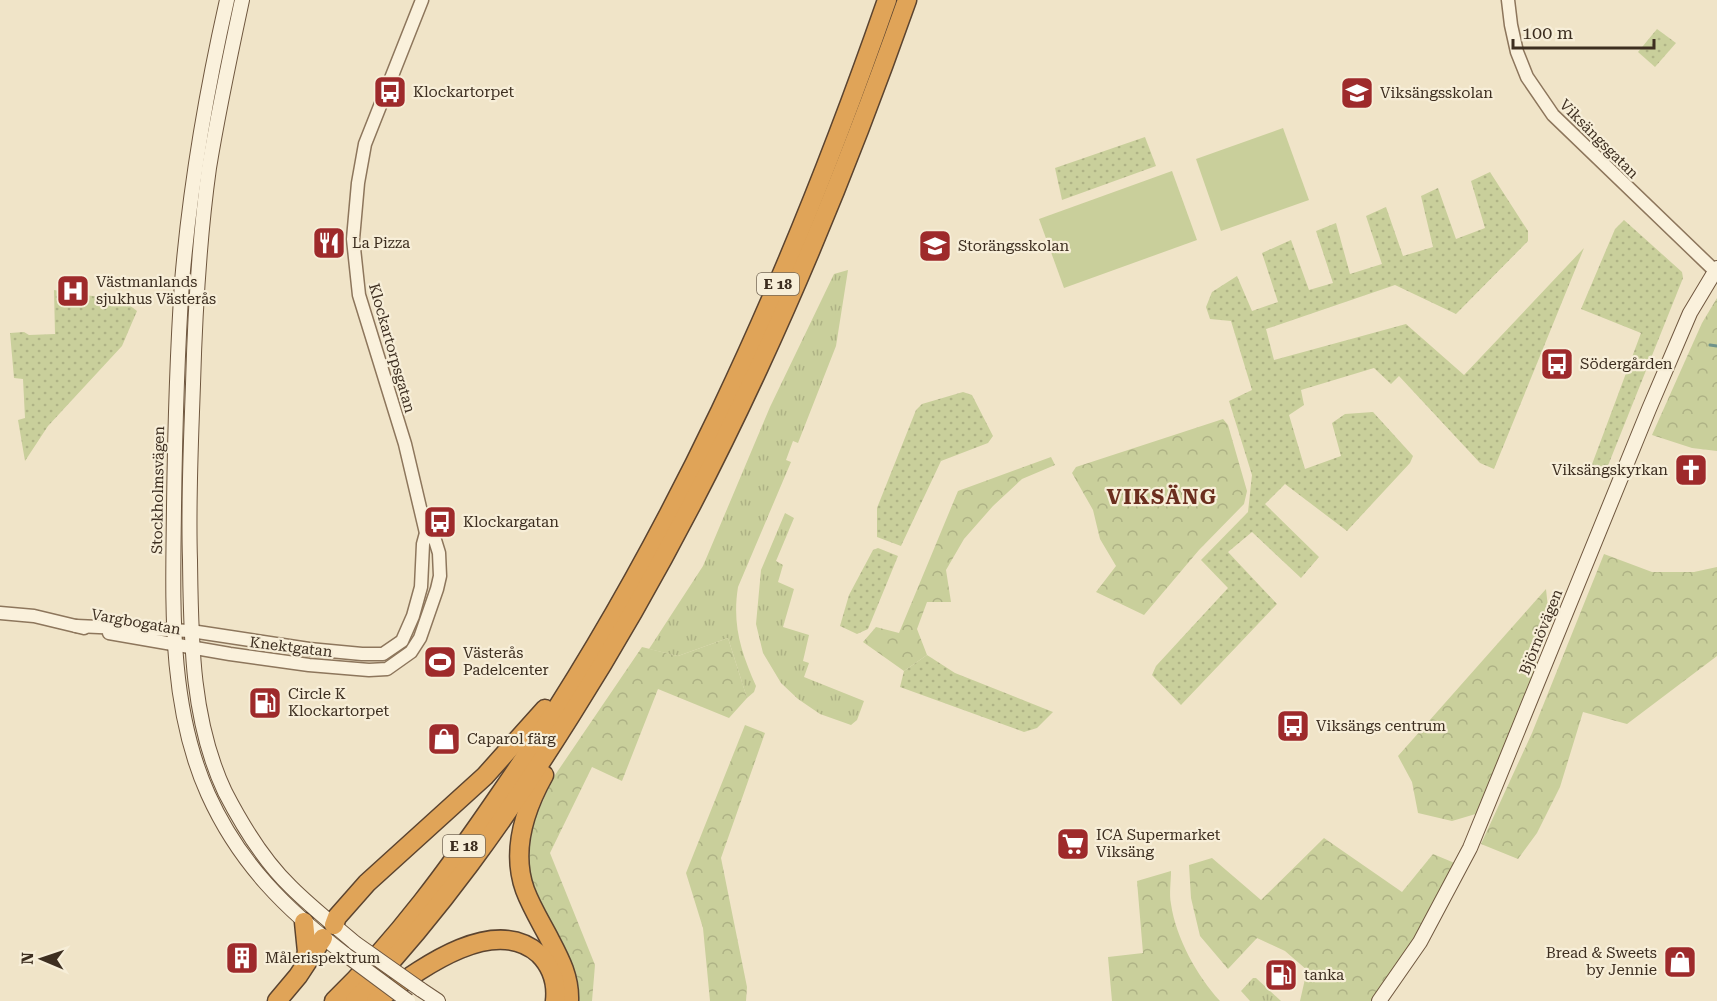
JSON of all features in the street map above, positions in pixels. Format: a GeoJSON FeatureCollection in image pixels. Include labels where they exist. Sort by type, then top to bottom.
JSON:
{"type":"FeatureCollection","features":[{"type":"Feature","properties":{"kind":"highway","name":"E 18"},"geometry":{"type":"LineString","coordinates":[[334,1001],[383,951],[440,878],[517,770],[576,678],[639,570],[673,508],[740,371],[830,158],[887,0]]}},
{"type":"Feature","properties":{"kind":"highway","name":"E 18"},"geometry":{"type":"LineString","coordinates":[[355,1001],[404,949],[454,886],[544,758],[635,610],[684,521],[765,357],[824,219],[907,0]]}},
{"type":"Feature","properties":{"kind":"highway","name":"E 18"},"geometry":{"type":"LineString","coordinates":[[277,1001],[352,899],[381,869],[485,776],[526,733],[550,703],[576,678]]}},
{"type":"Feature","properties":{"kind":"highway","name":"E 18"},"geometry":{"type":"LineString","coordinates":[[568,1001],[569,987],[562,964],[525,891],[520,866],[520,847],[528,808],[544,774],[579,716],[579,702]]}},
{"type":"Feature","properties":{"kind":"highway"},"geometry":{"type":"LineString","coordinates":[[301,970],[307,952],[304,922]]}},
{"type":"Feature","properties":{"kind":"highway"},"geometry":{"type":"LineString","coordinates":[[376,1001],[415,973],[444,956],[488,941],[507,941],[525,945],[543,958],[553,975],[556,988],[555,1001]]}},
{"type":"Feature","properties":{"kind":"main road","name":"Stockholmsvägen"},"geometry":{"type":"LineString","coordinates":[[227,0],[200,142],[183,282],[174,476],[175,661],[184,713],[197,765],[208,793],[241,854],[268,888],[304,922],[328,932]]}},
{"type":"Feature","properties":{"kind":"main road","name":"Stockholmsvägen"},"geometry":{"type":"LineString","coordinates":[[242,0],[209,169],[197,288],[190,455],[192,647],[202,718],[212,758],[225,791],[267,859],[328,932]]}},
{"type":"Feature","properties":{"kind":"main road","name":"Björnövägen"},"geometry":{"type":"LineString","coordinates":[[1379,1001],[1420,942],[1470,848],[1690,313],[1716,269]]}},
{"type":"Feature","properties":{"kind":"main road"},"geometry":{"type":"LineString","coordinates":[[328,932],[355,944],[438,1001]]}},
{"type":"Feature","properties":{"kind":"main road"},"geometry":{"type":"LineString","coordinates":[[328,932],[346,955],[408,1001]]}},
{"type":"Feature","properties":{"kind":"street","name":"Klockartorpsgatan"},"geometry":{"type":"LineString","coordinates":[[383,654],[402,641],[413,616],[422,587],[423,544],[426,532],[405,444],[358,295],[353,239],[358,183],[365,144],[422,0]]}},
{"type":"Feature","properties":{"kind":"street","name":"Viksängsgatan"},"geometry":{"type":"LineString","coordinates":[[1508,0],[1510,25],[1527,76],[1553,115],[1716,269]]}},
{"type":"Feature","properties":{"kind":"street","name":"Klockartorpsgatan"},"geometry":{"type":"LineString","coordinates":[[387,669],[411,652],[420,638],[438,589],[439,554],[435,540],[426,532]]}},
{"type":"Feature","properties":{"kind":"street","name":"Vargbogatan"},"geometry":{"type":"LineString","coordinates":[[0,613],[34,616],[192,647]]}},
{"type":"Feature","properties":{"kind":"street","name":"Vargbogatan"},"geometry":{"type":"LineString","coordinates":[[76,626],[191,632]]}},
{"type":"Feature","properties":{"kind":"street","name":"Knektgatan"},"geometry":{"type":"LineString","coordinates":[[191,632],[309,650],[383,654]]}},
{"type":"Feature","properties":{"kind":"street","name":"Knektgatan"},"geometry":{"type":"LineString","coordinates":[[192,647],[309,665],[369,670],[387,669]]}},
{"type":"Feature","properties":{"kind":"green space"},"geometry":{"type":"Polygon","coordinates":[[[1657,29],[1676,43],[1655,67],[1638,52],[1657,29]]]}},
{"type":"Feature","properties":{"kind":"green space"},"geometry":{"type":"Polygon","coordinates":[[[1283,128],[1309,200],[1221,231],[1196,159],[1283,128]]]}},
{"type":"Feature","properties":{"kind":"green space"},"geometry":{"type":"Polygon","coordinates":[[[1145,137],[1156,166],[1062,200],[1055,168],[1145,137]]]}},
{"type":"Feature","properties":{"kind":"green space"},"geometry":{"type":"Polygon","coordinates":[[[1172,171],[1197,240],[1064,288],[1039,219],[1172,171]]]}},
{"type":"Feature","properties":{"kind":"green space"},"geometry":{"type":"Polygon","coordinates":[[[1490,172],[1528,231],[1528,241],[1456,314],[1395,285],[1266,329],[1274,360],[1406,324],[1464,375],[1584,248],[1494,469],[1480,463],[1399,376],[1391,384],[1374,368],[1301,390],[1304,405],[1289,415],[1305,469],[1341,456],[1332,423],[1345,414],[1373,412],[1413,456],[1410,463],[1347,531],[1285,484],[1265,504],[1319,557],[1301,578],[1252,532],[1228,552],[1277,604],[1181,705],[1152,675],[1156,666],[1228,588],[1201,560],[1248,512],[1252,475],[1229,401],[1252,390],[1231,321],[1210,319],[1206,307],[1212,292],[1237,276],[1252,311],[1278,302],[1262,253],[1291,240],[1309,290],[1333,283],[1316,231],[1336,223],[1350,274],[1382,264],[1366,216],[1386,207],[1403,256],[1433,247],[1421,196],[1438,188],[1456,239],[1485,228],[1471,181],[1490,172]]]}},
{"type":"Feature","properties":{"kind":"green space"},"geometry":{"type":"Polygon","coordinates":[[[1624,220],[1682,272],[1683,278],[1605,473],[1591,467],[1641,333],[1581,309],[1615,229],[1624,220]]]}},
{"type":"Feature","properties":{"kind":"green space"},"geometry":{"type":"Polygon","coordinates":[[[848,270],[836,346],[798,443],[793,441],[786,460],[791,462],[738,587],[736,614],[739,638],[756,686],[754,692],[747,698],[728,638],[678,656],[649,649],[703,566],[770,407],[834,274],[848,270]]]}},
{"type":"Feature","properties":{"kind":"green space"},"geometry":{"type":"Polygon","coordinates":[[[54,290],[124,301],[137,311],[122,346],[48,426],[25,461],[18,420],[25,418],[23,379],[14,378],[10,333],[55,334],[54,290]]]}},
{"type":"Feature","properties":{"kind":"green space"},"geometry":{"type":"Polygon","coordinates":[[[1717,298],[1717,451],[1692,448],[1652,435],[1702,323],[1717,298]]]}},
{"type":"Feature","properties":{"kind":"green space"},"geometry":{"type":"Polygon","coordinates":[[[963,392],[972,395],[993,436],[988,443],[941,461],[901,546],[877,537],[877,508],[916,410],[922,404],[963,392]]]}},
{"type":"Feature","properties":{"kind":"green space"},"geometry":{"type":"Polygon","coordinates":[[[1223,419],[1228,425],[1247,491],[1244,504],[1199,550],[1144,615],[1096,592],[1116,566],[1100,539],[1093,510],[1072,473],[1076,467],[1223,419]]]}},
{"type":"Feature","properties":{"kind":"green space"},"geometry":{"type":"Polygon","coordinates":[[[1051,457],[1055,465],[1022,479],[993,506],[964,539],[946,570],[951,602],[927,602],[917,629],[927,655],[904,671],[863,642],[876,627],[899,633],[958,491],[1051,457]]]}},
{"type":"Feature","properties":{"kind":"green space"},"geometry":{"type":"Polygon","coordinates":[[[785,513],[794,518],[776,561],[783,565],[778,582],[794,589],[783,627],[809,635],[803,661],[809,663],[804,677],[864,701],[857,720],[851,725],[820,714],[798,699],[781,683],[763,653],[756,624],[761,570],[785,513]]]}},
{"type":"Feature","properties":{"kind":"green space"},"geometry":{"type":"Polygon","coordinates":[[[878,548],[898,556],[868,629],[857,634],[840,626],[849,595],[873,550],[878,548]]]}},
{"type":"Feature","properties":{"kind":"green space"},"geometry":{"type":"Polygon","coordinates":[[[1604,554],[1652,572],[1694,572],[1717,567],[1717,656],[1627,724],[1583,712],[1560,787],[1537,833],[1518,859],[1481,844],[1532,733],[1604,554]]]}},
{"type":"Feature","properties":{"kind":"green space"},"geometry":{"type":"Polygon","coordinates":[[[1546,589],[1549,617],[1528,695],[1479,813],[1452,821],[1418,813],[1412,782],[1398,756],[1546,589]]]}},
{"type":"Feature","properties":{"kind":"green space"},"geometry":{"type":"Polygon","coordinates":[[[728,638],[747,698],[729,718],[658,689],[622,781],[592,767],[550,853],[595,965],[592,1001],[577,1001],[569,961],[546,919],[527,869],[533,823],[553,778],[642,647],[678,656],[728,638]]]}},
{"type":"Feature","properties":{"kind":"green space"},"geometry":{"type":"Polygon","coordinates":[[[927,655],[955,673],[1053,712],[1037,728],[1024,732],[900,687],[904,671],[927,655]]]}},
{"type":"Feature","properties":{"kind":"green space"},"geometry":{"type":"Polygon","coordinates":[[[745,725],[765,733],[721,858],[747,987],[746,1001],[710,1001],[703,928],[686,873],[745,725]]]}},
{"type":"Feature","properties":{"kind":"green space"},"geometry":{"type":"Polygon","coordinates":[[[1324,838],[1402,892],[1433,854],[1457,864],[1383,991],[1374,1001],[1300,1001],[1307,970],[1285,951],[1257,938],[1228,969],[1200,936],[1191,898],[1189,865],[1212,858],[1261,900],[1324,838]]]}},
{"type":"Feature","properties":{"kind":"green space"},"geometry":{"type":"Polygon","coordinates":[[[1171,871],[1170,900],[1178,930],[1203,980],[1220,1001],[1112,1001],[1108,957],[1143,953],[1137,881],[1171,871]]]}},
{"type":"Feature","properties":{"kind":"green space"},"geometry":{"type":"Polygon","coordinates":[[[1253,978],[1256,978],[1281,1001],[1250,1001],[1241,991],[1253,978]]]}},
{"type":"Feature","properties":{"kind":"waterway"},"geometry":{"type":"LineString","coordinates":[[1710,345],[1717,346]]}},
{"type":"Feature","properties":{"kind":"place","name":"Klockartorpet"},"geometry":{"type":"Point","coordinates":[390,92]}},
{"type":"Feature","properties":{"kind":"place","name":"Viksängsskolan"},"geometry":{"type":"Point","coordinates":[1357,93]}},
{"type":"Feature","properties":{"kind":"place","name":"La Pizza"},"geometry":{"type":"Point","coordinates":[329,243]}},
{"type":"Feature","properties":{"kind":"place","name":"Storängsskolan"},"geometry":{"type":"Point","coordinates":[935,246]}},
{"type":"Feature","properties":{"kind":"place","name":"Västmanlands sjukhus Västerås"},"geometry":{"type":"Point","coordinates":[73,291]}},
{"type":"Feature","properties":{"kind":"place","name":"Södergården"},"geometry":{"type":"Point","coordinates":[1557,364]}},
{"type":"Feature","properties":{"kind":"place","name":"Viksängskyrkan"},"geometry":{"type":"Point","coordinates":[1691,470]}},
{"type":"Feature","properties":{"kind":"place","name":"Klockargatan"},"geometry":{"type":"Point","coordinates":[440,522]}},
{"type":"Feature","properties":{"kind":"place","name":"Västerås Padelcenter"},"geometry":{"type":"Point","coordinates":[440,662]}},
{"type":"Feature","properties":{"kind":"place","name":"Circle K Klockartorpet"},"geometry":{"type":"Point","coordinates":[265,703]}},
{"type":"Feature","properties":{"kind":"place","name":"Viksängs centrum"},"geometry":{"type":"Point","coordinates":[1293,726]}},
{"type":"Feature","properties":{"kind":"place","name":"Caparol färg"},"geometry":{"type":"Point","coordinates":[444,739]}},
{"type":"Feature","properties":{"kind":"place","name":"ICA Supermarket Viksäng"},"geometry":{"type":"Point","coordinates":[1073,844]}},
{"type":"Feature","properties":{"kind":"place","name":"Målerispektrum"},"geometry":{"type":"Point","coordinates":[242,958]}},
{"type":"Feature","properties":{"kind":"place","name":"Bread & Sweets by Jennie"},"geometry":{"type":"Point","coordinates":[1680,962]}},
{"type":"Feature","properties":{"kind":"place","name":"tanka"},"geometry":{"type":"Point","coordinates":[1281,975]}},
{"type":"Feature","properties":{"kind":"district","name":"VIKSÄNG"},"geometry":{"type":"Point","coordinates":[1162,497]}}]}
